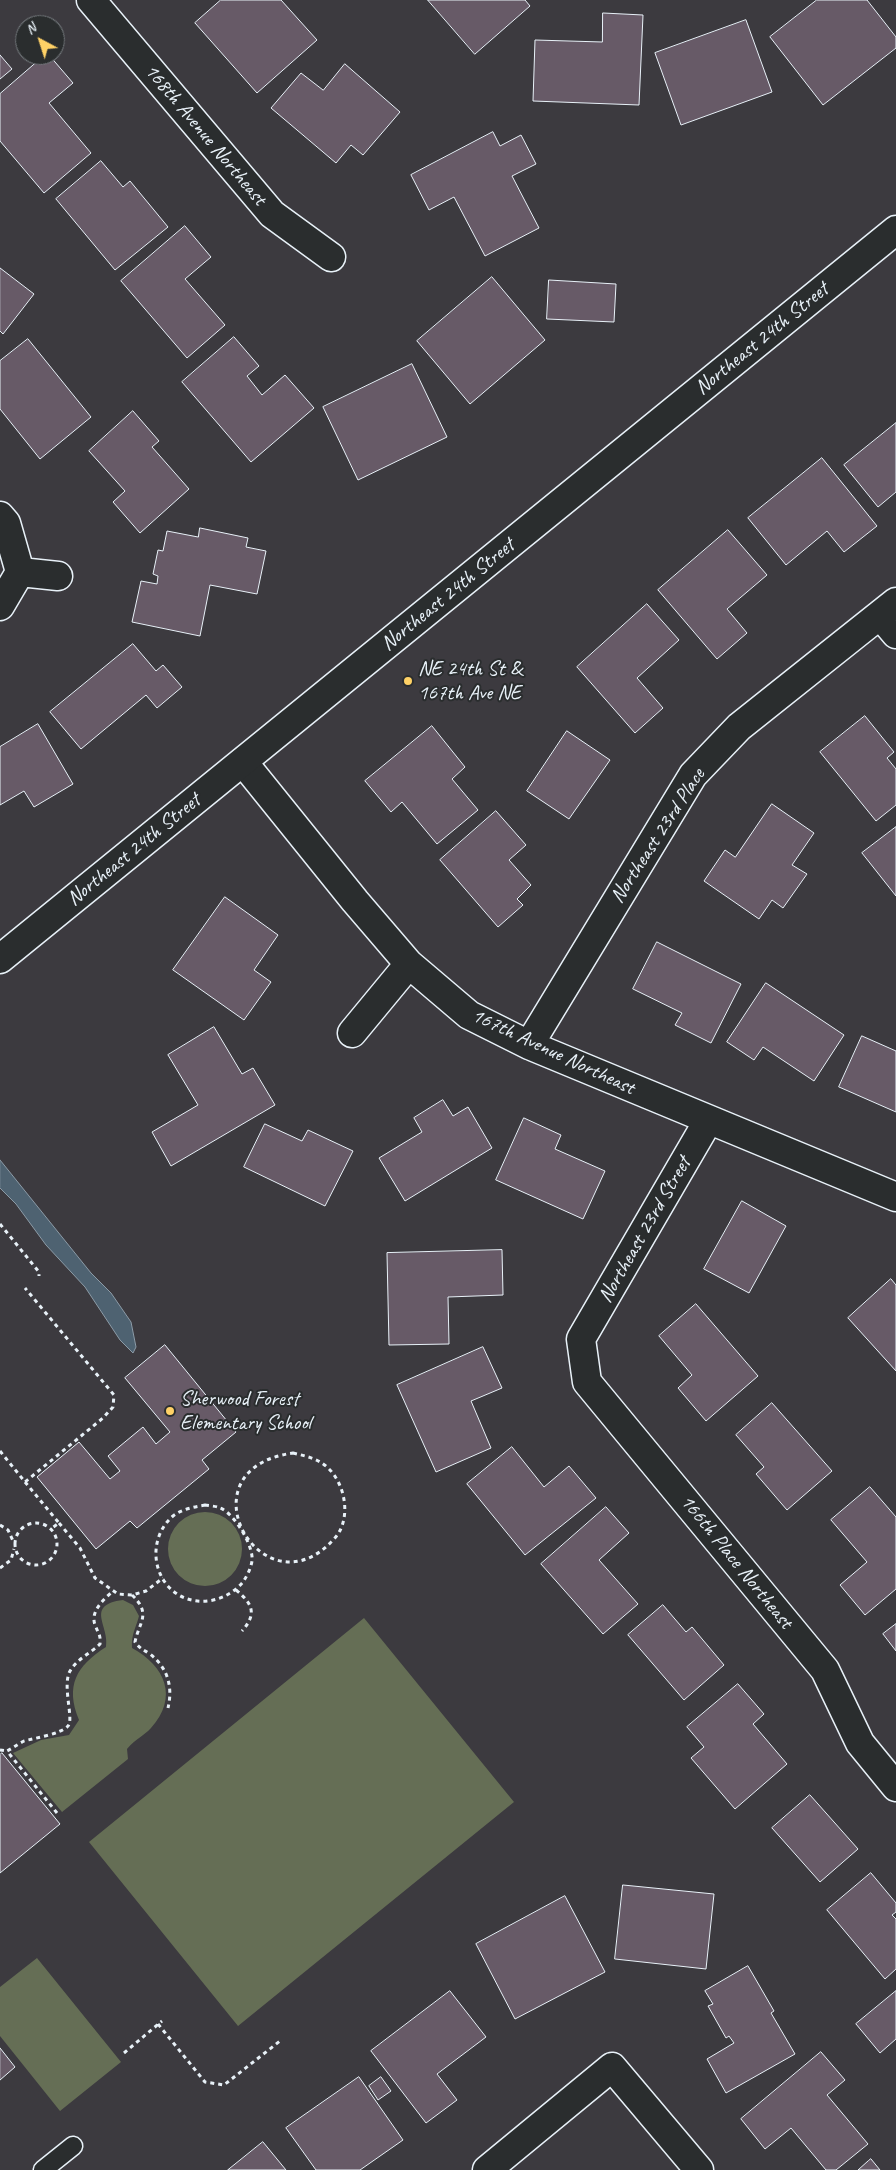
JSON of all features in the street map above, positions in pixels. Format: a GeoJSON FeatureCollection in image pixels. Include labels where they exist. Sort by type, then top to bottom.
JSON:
{"type":"FeatureCollection","features":[{"type":"Feature","properties":{"kind":"street","name":"168th Avenue Northeast"},"geometry":{"type":"LineString","coordinates":[[91,0],[272,214],[331,257]]}},
{"type":"Feature","properties":{"kind":"street","name":"Northeast 24th Street"},"geometry":{"type":"LineString","coordinates":[[0,959],[896,230]]}},
{"type":"Feature","properties":{"kind":"street"},"geometry":{"type":"LineString","coordinates":[[0,516],[6,523],[20,572],[0,606]]}},
{"type":"Feature","properties":{"kind":"street"},"geometry":{"type":"LineString","coordinates":[[20,572],[58,576]]}},
{"type":"Feature","properties":{"kind":"street","name":"Northeast 23rd Place"},"geometry":{"type":"LineString","coordinates":[[529,1045],[693,775],[739,727],[891,617]]}},
{"type":"Feature","properties":{"kind":"street","name":"167th Avenue Northeast"},"geometry":{"type":"LineString","coordinates":[[243,762],[355,901],[409,964],[469,1016],[529,1045],[708,1121],[896,1197]]}},
{"type":"Feature","properties":{"kind":"street"},"geometry":{"type":"LineString","coordinates":[[352,1033],[409,964]]}},
{"type":"Feature","properties":{"kind":"street","name":"Northeast 23rd Street"},"geometry":{"type":"LineString","coordinates":[[581,1339],[708,1121]]}},
{"type":"Feature","properties":{"kind":"street","name":"166th Place Northeast"},"geometry":{"type":"LineString","coordinates":[[581,1339],[587,1382],[825,1670],[860,1743],[896,1787]]}},
{"type":"Feature","properties":{"kind":"street"},"geometry":{"type":"LineString","coordinates":[[487,2170],[612,2067],[699,2170]]}},
{"type":"Feature","properties":{"kind":"lane"},"geometry":{"type":"LineString","coordinates":[[43,2170],[73,2146]]}},
{"type":"Feature","properties":{"kind":"path"},"geometry":{"type":"LineString","coordinates":[[0,1224],[39,1272],[38,1276]]}},
{"type":"Feature","properties":{"kind":"path"},"geometry":{"type":"LineString","coordinates":[[25,1288],[114,1396],[113,1407],[103,1418],[25,1482]]}},
{"type":"Feature","properties":{"kind":"path"},"geometry":{"type":"LineString","coordinates":[[0,1451],[80,1548],[95,1578],[118,1594],[132,1595],[146,1590],[163,1578]]}},
{"type":"Feature","properties":{"kind":"path"},"geometry":{"type":"LineString","coordinates":[[293,1453],[311,1457],[327,1467],[339,1481],[345,1499],[344,1518],[338,1536],[312,1558],[295,1562],[278,1561],[262,1554],[252,1545],[240,1529],[236,1512],[236,1493],[245,1478],[257,1464],[274,1455],[293,1453]]}},
{"type":"Feature","properties":{"kind":"path"},"geometry":{"type":"LineString","coordinates":[[205,1505],[221,1508],[234,1519],[240,1529],[251,1548],[252,1561],[247,1577],[236,1590],[223,1598],[209,1602],[193,1601],[167,1585],[159,1571],[156,1556],[157,1541],[163,1527],[174,1516],[189,1508],[205,1505]]}},
{"type":"Feature","properties":{"kind":"path"},"geometry":{"type":"LineString","coordinates":[[0,1525],[8,1530],[15,1544],[19,1557],[31,1565],[44,1564],[50,1560],[57,1548],[56,1535],[52,1528],[39,1522],[24,1526],[19,1530],[15,1544],[11,1560],[0,1568]]}},
{"type":"Feature","properties":{"kind":"path"},"geometry":{"type":"LineString","coordinates":[[52,1528],[59,1523]]}},
{"type":"Feature","properties":{"kind":"path"},"geometry":{"type":"LineString","coordinates":[[236,1590],[245,1597],[252,1613],[251,1621],[242,1631]]}},
{"type":"Feature","properties":{"kind":"path"},"geometry":{"type":"LineString","coordinates":[[0,1750],[7,1751],[21,1742],[59,1731],[68,1726],[71,1719],[66,1689],[70,1672],[80,1660],[100,1644],[101,1635],[95,1624],[94,1614],[100,1604],[113,1591]]}},
{"type":"Feature","properties":{"kind":"path"},"geometry":{"type":"LineString","coordinates":[[132,1595],[138,1601],[143,1619],[135,1642],[140,1650],[149,1653],[159,1662],[166,1673],[171,1697],[168,1708]]}},
{"type":"Feature","properties":{"kind":"path"},"geometry":{"type":"LineString","coordinates":[[7,1751],[57,1813]]}},
{"type":"Feature","properties":{"kind":"path"},"geometry":{"type":"LineString","coordinates":[[124,2053],[162,2021]]}},
{"type":"Feature","properties":{"kind":"path"},"geometry":{"type":"LineString","coordinates":[[158,2024],[205,2082],[224,2085],[280,2041]]}},
{"type":"Feature","properties":{"kind":"green space"},"geometry":{"type":"Polygon","coordinates":[[[205,1512],[219,1515],[231,1523],[239,1535],[242,1549],[239,1563],[231,1575],[219,1583],[205,1586],[191,1583],[179,1575],[171,1563],[168,1549],[171,1535],[179,1523],[191,1515],[205,1512]]]}},
{"type":"Feature","properties":{"kind":"green space"},"geometry":{"type":"Polygon","coordinates":[[[123,1600],[133,1605],[139,1616],[133,1635],[132,1648],[143,1655],[160,1673],[166,1694],[164,1705],[160,1716],[151,1728],[127,1749],[128,1759],[62,1812],[13,1753],[41,1740],[69,1735],[79,1720],[73,1697],[73,1687],[76,1678],[87,1662],[106,1647],[101,1618],[104,1606],[123,1600]]]}},
{"type":"Feature","properties":{"kind":"green space"},"geometry":{"type":"Polygon","coordinates":[[[364,1618],[514,1802],[238,2026],[89,1842],[364,1618]]]}},
{"type":"Feature","properties":{"kind":"green space"},"geometry":{"type":"Polygon","coordinates":[[[37,1958],[121,2062],[60,2111],[0,2036],[0,1987],[37,1958]]]}},
{"type":"Feature","properties":{"kind":"water"},"geometry":{"type":"Polygon","coordinates":[[[0,1160],[91,1273],[111,1293],[131,1322],[136,1347],[133,1353],[120,1340],[85,1287],[46,1245],[16,1204],[0,1188],[0,1160]]]}},
{"type":"Feature","properties":{"kind":"building"},"geometry":{"type":"Polygon","coordinates":[[[221,0],[281,0],[317,40],[257,93],[195,23],[221,0]]]}},
{"type":"Feature","properties":{"kind":"building"},"geometry":{"type":"Polygon","coordinates":[[[428,0],[525,0],[530,6],[475,54],[428,0]]]}},
{"type":"Feature","properties":{"kind":"building"},"geometry":{"type":"Polygon","coordinates":[[[817,0],[867,0],[896,37],[896,48],[823,105],[770,37],[817,0]]]}},
{"type":"Feature","properties":{"kind":"building"},"geometry":{"type":"Polygon","coordinates":[[[603,13],[643,15],[639,105],[533,101],[535,40],[602,42],[603,13]]]}},
{"type":"Feature","properties":{"kind":"building"},"geometry":{"type":"Polygon","coordinates":[[[746,20],[772,92],[681,125],[655,53],[746,20]]]}},
{"type":"Feature","properties":{"kind":"building"},"geometry":{"type":"Polygon","coordinates":[[[0,55],[12,69],[0,79],[0,55]]]}},
{"type":"Feature","properties":{"kind":"building"},"geometry":{"type":"Polygon","coordinates":[[[345,64],[400,112],[363,155],[351,145],[336,163],[271,108],[301,73],[323,90],[345,64]]]}},
{"type":"Feature","properties":{"kind":"building"},"geometry":{"type":"Polygon","coordinates":[[[33,65],[58,65],[73,83],[49,103],[91,153],[44,193],[0,141],[0,94],[33,65]]]}},
{"type":"Feature","properties":{"kind":"building"},"geometry":{"type":"Polygon","coordinates":[[[493,132],[500,146],[521,135],[536,164],[512,176],[539,228],[485,256],[454,197],[429,210],[411,175],[493,132]]]}},
{"type":"Feature","properties":{"kind":"building"},"geometry":{"type":"Polygon","coordinates":[[[101,161],[123,187],[130,181],[168,227],[115,270],[56,199],[101,161]]]}},
{"type":"Feature","properties":{"kind":"building"},"geometry":{"type":"Polygon","coordinates":[[[185,226],[211,257],[185,279],[225,325],[187,358],[121,281],[185,226]]]}},
{"type":"Feature","properties":{"kind":"building"},"geometry":{"type":"Polygon","coordinates":[[[0,268],[34,294],[3,334],[0,331],[0,268]]]}},
{"type":"Feature","properties":{"kind":"building"},"geometry":{"type":"Polygon","coordinates":[[[492,277],[545,340],[470,404],[417,341],[492,277]]]}},
{"type":"Feature","properties":{"kind":"building"},"geometry":{"type":"Polygon","coordinates":[[[549,280],[616,284],[614,322],[547,319],[549,280]]]}},
{"type":"Feature","properties":{"kind":"building"},"geometry":{"type":"Polygon","coordinates":[[[234,337],[259,366],[247,376],[262,395],[285,375],[314,408],[251,462],[182,382],[234,337]]]}},
{"type":"Feature","properties":{"kind":"building"},"geometry":{"type":"Polygon","coordinates":[[[28,339],[91,417],[40,459],[0,409],[0,361],[28,339]]]}},
{"type":"Feature","properties":{"kind":"building"},"geometry":{"type":"Polygon","coordinates":[[[412,364],[447,437],[358,480],[323,407],[412,364]]]}},
{"type":"Feature","properties":{"kind":"building"},"geometry":{"type":"Polygon","coordinates":[[[133,411],[159,441],[152,447],[189,489],[140,533],[113,502],[125,491],[89,451],[133,411]]]}},
{"type":"Feature","properties":{"kind":"building"},"geometry":{"type":"Polygon","coordinates":[[[896,423],[896,492],[878,507],[844,465],[896,423]]]}},
{"type":"Feature","properties":{"kind":"building"},"geometry":{"type":"Polygon","coordinates":[[[822,458],[877,526],[844,552],[827,531],[786,565],[748,518],[822,458]]]}},
{"type":"Feature","properties":{"kind":"building"},"geometry":{"type":"Polygon","coordinates":[[[200,528],[248,538],[246,547],[266,551],[257,594],[210,585],[200,636],[132,622],[141,581],[157,584],[158,576],[153,574],[158,550],[163,551],[167,531],[198,537],[200,528]]]}},
{"type":"Feature","properties":{"kind":"building"},"geometry":{"type":"Polygon","coordinates":[[[728,530],[767,575],[727,609],[747,633],[717,659],[658,590],[728,530]]]}},
{"type":"Feature","properties":{"kind":"building"},"geometry":{"type":"Polygon","coordinates":[[[647,604],[679,640],[637,678],[663,708],[635,733],[577,667],[647,604]]]}},
{"type":"Feature","properties":{"kind":"building"},"geometry":{"type":"Polygon","coordinates":[[[133,644],[156,671],[163,665],[182,687],[157,708],[146,695],[81,749],[50,712],[133,644]]]}},
{"type":"Feature","properties":{"kind":"building"},"geometry":{"type":"Polygon","coordinates":[[[865,716],[894,752],[887,758],[896,769],[896,805],[876,821],[820,752],[865,716]]]}},
{"type":"Feature","properties":{"kind":"building"},"geometry":{"type":"Polygon","coordinates":[[[38,724],[73,784],[34,807],[24,791],[0,805],[0,747],[38,724]]]}},
{"type":"Feature","properties":{"kind":"building"},"geometry":{"type":"Polygon","coordinates":[[[432,726],[465,767],[452,779],[478,810],[437,844],[402,802],[391,812],[365,781],[432,726]]]}},
{"type":"Feature","properties":{"kind":"building"},"geometry":{"type":"Polygon","coordinates":[[[567,731],[610,760],[569,819],[527,791],[567,731]]]}},
{"type":"Feature","properties":{"kind":"building"},"geometry":{"type":"Polygon","coordinates":[[[772,804],[814,833],[792,865],[807,874],[783,908],[772,900],[759,919],[704,881],[725,850],[735,857],[772,804]]]}},
{"type":"Feature","properties":{"kind":"building"},"geometry":{"type":"Polygon","coordinates":[[[496,811],[526,845],[509,860],[531,885],[517,899],[523,905],[498,927],[440,860],[496,811]]]}},
{"type":"Feature","properties":{"kind":"building"},"geometry":{"type":"Polygon","coordinates":[[[896,827],[896,896],[862,853],[896,827]]]}},
{"type":"Feature","properties":{"kind":"building"},"geometry":{"type":"Polygon","coordinates":[[[225,897],[278,935],[254,970],[271,982],[244,1020],[173,970],[225,897]]]}},
{"type":"Feature","properties":{"kind":"building"},"geometry":{"type":"Polygon","coordinates":[[[657,942],[741,984],[711,1043],[675,1025],[682,1013],[633,989],[657,942]]]}},
{"type":"Feature","properties":{"kind":"building"},"geometry":{"type":"Polygon","coordinates":[[[766,983],[844,1035],[814,1081],[763,1047],[754,1060],[727,1042],[766,983]]]}},
{"type":"Feature","properties":{"kind":"building"},"geometry":{"type":"Polygon","coordinates":[[[214,1027],[242,1074],[253,1068],[275,1105],[171,1166],[152,1132],[198,1105],[168,1055],[214,1027]]]}},
{"type":"Feature","properties":{"kind":"building"},"geometry":{"type":"Polygon","coordinates":[[[862,1036],[896,1051],[896,1112],[839,1087],[862,1036]]]}},
{"type":"Feature","properties":{"kind":"building"},"geometry":{"type":"Polygon","coordinates":[[[443,1100],[453,1116],[468,1107],[492,1148],[405,1201],[379,1158],[422,1132],[414,1118],[443,1100]]]}},
{"type":"Feature","properties":{"kind":"building"},"geometry":{"type":"Polygon","coordinates":[[[524,1118],[561,1135],[555,1149],[605,1171],[583,1219],[496,1180],[524,1118]]]}},
{"type":"Feature","properties":{"kind":"building"},"geometry":{"type":"Polygon","coordinates":[[[265,1124],[302,1141],[308,1130],[353,1151],[325,1206],[244,1167],[265,1124]]]}},
{"type":"Feature","properties":{"kind":"building"},"geometry":{"type":"Polygon","coordinates":[[[742,1201],[786,1226],[749,1293],[704,1269],[742,1201]]]}},
{"type":"Feature","properties":{"kind":"building"},"geometry":{"type":"Polygon","coordinates":[[[502,1250],[503,1295],[448,1297],[449,1344],[389,1345],[387,1253],[502,1250]]]}},
{"type":"Feature","properties":{"kind":"building"},"geometry":{"type":"Polygon","coordinates":[[[891,1279],[896,1285],[896,1371],[848,1318],[891,1279]]]}},
{"type":"Feature","properties":{"kind":"building"},"geometry":{"type":"Polygon","coordinates":[[[696,1304],[758,1376],[706,1421],[678,1388],[692,1375],[659,1336],[696,1304]]]}},
{"type":"Feature","properties":{"kind":"building"},"geometry":{"type":"Polygon","coordinates":[[[165,1345],[236,1432],[202,1460],[209,1469],[137,1528],[130,1521],[96,1549],[37,1477],[79,1442],[110,1479],[120,1471],[108,1456],[143,1427],[156,1444],[170,1432],[125,1378],[165,1345]]]}},
{"type":"Feature","properties":{"kind":"building"},"geometry":{"type":"Polygon","coordinates":[[[483,1347],[502,1388],[471,1401],[491,1448],[436,1472],[397,1385],[483,1347]]]}},
{"type":"Feature","properties":{"kind":"building"},"geometry":{"type":"Polygon","coordinates":[[[772,1403],[832,1471],[787,1510],[756,1474],[764,1467],[736,1435],[772,1403]]]}},
{"type":"Feature","properties":{"kind":"building"},"geometry":{"type":"Polygon","coordinates":[[[512,1447],[544,1487],[569,1466],[596,1498],[525,1555],[467,1484],[512,1447]]]}},
{"type":"Feature","properties":{"kind":"building"},"geometry":{"type":"Polygon","coordinates":[[[870,1487],[896,1517],[896,1589],[865,1615],[840,1585],[867,1562],[831,1520],[870,1487]]]}},
{"type":"Feature","properties":{"kind":"building"},"geometry":{"type":"Polygon","coordinates":[[[606,1507],[629,1533],[599,1560],[638,1604],[603,1634],[541,1564],[606,1507]]]}},
{"type":"Feature","properties":{"kind":"building"},"geometry":{"type":"Polygon","coordinates":[[[663,1605],[686,1632],[692,1627],[724,1665],[684,1700],[628,1635],[663,1605]]]}},
{"type":"Feature","properties":{"kind":"building"},"geometry":{"type":"Polygon","coordinates":[[[896,1624],[896,1651],[883,1634],[896,1624]]]}},
{"type":"Feature","properties":{"kind":"building"},"geometry":{"type":"Polygon","coordinates":[[[738,1684],[764,1714],[753,1724],[787,1764],[735,1809],[691,1758],[704,1747],[687,1727],[738,1684]]]}},
{"type":"Feature","properties":{"kind":"building"},"geometry":{"type":"Polygon","coordinates":[[[2,1753],[60,1824],[0,1873],[0,1755],[2,1753]]]}},
{"type":"Feature","properties":{"kind":"building"},"geometry":{"type":"Polygon","coordinates":[[[810,1795],[858,1849],[820,1882],[772,1828],[810,1795]]]}},
{"type":"Feature","properties":{"kind":"building"},"geometry":{"type":"Polygon","coordinates":[[[871,1873],[896,1903],[896,1912],[892,1915],[896,1919],[896,1969],[885,1979],[827,1910],[871,1873]]]}},
{"type":"Feature","properties":{"kind":"building"},"geometry":{"type":"Polygon","coordinates":[[[623,1885],[714,1894],[706,1969],[615,1959],[623,1885]]]}},
{"type":"Feature","properties":{"kind":"building"},"geometry":{"type":"Polygon","coordinates":[[[565,1896],[605,1972],[515,2019],[476,1944],[565,1896]]]}},
{"type":"Feature","properties":{"kind":"building"},"geometry":{"type":"Polygon","coordinates":[[[748,1966],[774,2011],[771,2013],[795,2054],[726,2093],[707,2059],[734,2043],[729,2036],[726,2038],[708,2006],[713,2004],[705,1991],[748,1966]]]}},
{"type":"Feature","properties":{"kind":"building"},"geometry":{"type":"Polygon","coordinates":[[[450,1991],[486,2037],[437,2074],[457,2100],[426,2123],[371,2051],[450,1991]]]}},
{"type":"Feature","properties":{"kind":"building"},"geometry":{"type":"Polygon","coordinates":[[[896,1991],[896,2039],[880,2053],[856,2024],[896,1991]]]}},
{"type":"Feature","properties":{"kind":"building"},"geometry":{"type":"Polygon","coordinates":[[[0,2048],[15,2067],[0,2080],[0,2048]]]}},
{"type":"Feature","properties":{"kind":"building"},"geometry":{"type":"Polygon","coordinates":[[[821,2052],[845,2080],[827,2095],[868,2144],[836,2170],[826,2170],[791,2128],[765,2149],[741,2119],[821,2052]]]}},
{"type":"Feature","properties":{"kind":"building"},"geometry":{"type":"Polygon","coordinates":[[[359,2077],[403,2140],[360,2170],[316,2170],[286,2128],[359,2077]]]}},
{"type":"Feature","properties":{"kind":"building"},"geometry":{"type":"Polygon","coordinates":[[[381,2077],[391,2091],[378,2100],[369,2086],[381,2077]]]}},
{"type":"Feature","properties":{"kind":"building"},"geometry":{"type":"Polygon","coordinates":[[[263,2142],[286,2170],[228,2170],[263,2142]]]}},
{"type":"Feature","properties":{"kind":"building"},"geometry":{"type":"Polygon","coordinates":[[[871,2159],[880,2170],[858,2170],[868,2161],[871,2159]]]}},
{"type":"Feature","properties":{"kind":"place","name":"NE 24th St & 167th Ave NE"},"geometry":{"type":"Point","coordinates":[408,681]}},
{"type":"Feature","properties":{"kind":"place","name":"Sherwood Forest Elementary School"},"geometry":{"type":"Point","coordinates":[170,1411]}}]}
